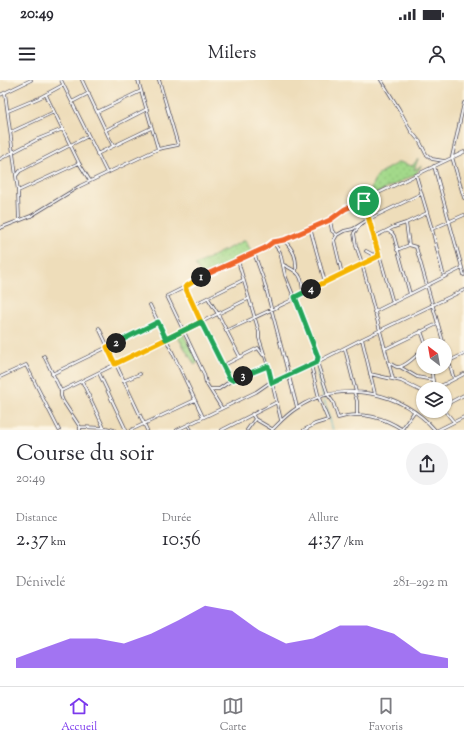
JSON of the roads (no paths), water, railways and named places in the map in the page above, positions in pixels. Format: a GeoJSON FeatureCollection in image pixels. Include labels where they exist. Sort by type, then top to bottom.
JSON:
{"type":"FeatureCollection","features":[{"type":"Feature","properties":{"kind":"street"},"geometry":{"type":"LineString","coordinates":[[0,95],[31,80]]}},
{"type":"Feature","properties":{"kind":"street"},"geometry":{"type":"LineString","coordinates":[[61,80],[96,154],[107,173]]}},
{"type":"Feature","properties":{"kind":"street"},"geometry":{"type":"LineString","coordinates":[[82,80],[113,146]]}},
{"type":"Feature","properties":{"kind":"street"},"geometry":{"type":"LineString","coordinates":[[138,80],[158,149]]}},
{"type":"Feature","properties":{"kind":"street"},"geometry":{"type":"LineString","coordinates":[[0,228],[31,216],[74,189],[158,149],[178,145],[159,80]]}},
{"type":"Feature","properties":{"kind":"street"},"geometry":{"type":"LineString","coordinates":[[381,80],[426,154],[438,161],[445,161]]}},
{"type":"Feature","properties":{"kind":"street"},"geometry":{"type":"LineString","coordinates":[[8,111],[46,95],[63,85]]}},
{"type":"Feature","properties":{"kind":"street"},"geometry":{"type":"LineString","coordinates":[[97,112],[141,90]]}},
{"type":"Feature","properties":{"kind":"street"},"geometry":{"type":"LineString","coordinates":[[5,93],[18,191],[18,221]]}},
{"type":"Feature","properties":{"kind":"street"},"geometry":{"type":"LineString","coordinates":[[72,102],[89,93]]}},
{"type":"Feature","properties":{"kind":"street"},"geometry":{"type":"LineString","coordinates":[[46,95],[79,163],[90,181]]}},
{"type":"Feature","properties":{"kind":"street"},"geometry":{"type":"LineString","coordinates":[[464,103],[452,158],[464,198]]}},
{"type":"Feature","properties":{"kind":"street"},"geometry":{"type":"LineString","coordinates":[[106,130],[147,109]]}},
{"type":"Feature","properties":{"kind":"street"},"geometry":{"type":"LineString","coordinates":[[11,132],[54,112]]}},
{"type":"Feature","properties":{"kind":"street"},"geometry":{"type":"LineString","coordinates":[[96,154],[151,128]]}},
{"type":"Feature","properties":{"kind":"street"},"geometry":{"type":"LineString","coordinates":[[0,159],[38,139],[62,129]]}},
{"type":"Feature","properties":{"kind":"street"},"geometry":{"type":"LineString","coordinates":[[16,176],[20,171],[88,136]]}},
{"type":"Feature","properties":{"kind":"street"},"geometry":{"type":"LineString","coordinates":[[221,407],[206,383],[204,374],[167,296],[200,277],[238,261],[265,248],[273,242],[284,240],[330,220],[345,209],[464,152]]}},
{"type":"Feature","properties":{"kind":"street"},"geometry":{"type":"LineString","coordinates":[[18,191],[79,163]]}},
{"type":"Feature","properties":{"kind":"street"},"geometry":{"type":"LineString","coordinates":[[434,166],[464,274]]}},
{"type":"Feature","properties":{"kind":"street"},"geometry":{"type":"LineString","coordinates":[[15,168],[20,171]]}},
{"type":"Feature","properties":{"kind":"street"},"geometry":{"type":"LineString","coordinates":[[416,175],[444,277]]}},
{"type":"Feature","properties":{"kind":"street"},"geometry":{"type":"LineString","coordinates":[[460,184],[464,181]]}},
{"type":"Feature","properties":{"kind":"street"},"geometry":{"type":"LineString","coordinates":[[342,274],[334,240],[337,235],[344,231],[353,229],[369,219],[421,194]]}},
{"type":"Feature","properties":{"kind":"street"},"geometry":{"type":"LineString","coordinates":[[364,201],[392,303]]}},
{"type":"Feature","properties":{"kind":"street"},"geometry":{"type":"LineString","coordinates":[[374,237],[427,213]]}},
{"type":"Feature","properties":{"kind":"street"},"geometry":{"type":"LineString","coordinates":[[432,229],[464,214]]}},
{"type":"Feature","properties":{"kind":"street"},"geometry":{"type":"LineString","coordinates":[[330,220],[332,231],[337,235]]}},
{"type":"Feature","properties":{"kind":"street"},"geometry":{"type":"LineString","coordinates":[[406,223],[409,245]]}},
{"type":"Feature","properties":{"kind":"street"},"geometry":{"type":"LineString","coordinates":[[361,224],[354,233],[356,246],[393,379]]}},
{"type":"Feature","properties":{"kind":"street"},"geometry":{"type":"LineString","coordinates":[[310,228],[325,282]]}},
{"type":"Feature","properties":{"kind":"street"},"geometry":{"type":"LineString","coordinates":[[388,231],[394,236],[410,294]]}},
{"type":"Feature","properties":{"kind":"street"},"geometry":{"type":"LineString","coordinates":[[284,240],[291,248],[295,256],[297,262],[296,272]]}},
{"type":"Feature","properties":{"kind":"street"},"geometry":{"type":"LineString","coordinates":[[273,242],[280,252],[285,275],[318,357],[317,362],[338,418],[357,415],[389,421],[403,429],[414,412]]}},
{"type":"Feature","properties":{"kind":"street"},"geometry":{"type":"LineString","coordinates":[[397,250],[409,245],[416,247],[442,338]]}},
{"type":"Feature","properties":{"kind":"street"},"geometry":{"type":"LineString","coordinates":[[366,251],[378,256]]}},
{"type":"Feature","properties":{"kind":"street"},"geometry":{"type":"LineString","coordinates":[[369,261],[376,252]]}},
{"type":"Feature","properties":{"kind":"street"},"geometry":{"type":"LineString","coordinates":[[254,253],[264,281],[270,310],[297,407]]}},
{"type":"Feature","properties":{"kind":"street"},"geometry":{"type":"LineString","coordinates":[[226,331],[290,301],[304,292],[378,256]]}},
{"type":"Feature","properties":{"kind":"street"},"geometry":{"type":"LineString","coordinates":[[238,261],[282,420]]}},
{"type":"Feature","properties":{"kind":"street"},"geometry":{"type":"LineString","coordinates":[[284,265],[296,272],[301,277],[301,285],[304,292]]}},
{"type":"Feature","properties":{"kind":"street"},"geometry":{"type":"LineString","coordinates":[[374,312],[462,268]]}},
{"type":"Feature","properties":{"kind":"street"},"geometry":{"type":"LineString","coordinates":[[193,305],[244,280]]}},
{"type":"Feature","properties":{"kind":"street"},"geometry":{"type":"LineString","coordinates":[[185,287],[222,366],[229,378],[232,380]]}},
{"type":"Feature","properties":{"kind":"street"},"geometry":{"type":"LineString","coordinates":[[177,430],[221,407],[256,392],[269,383],[311,365],[464,290]]}},
{"type":"Feature","properties":{"kind":"street"},"geometry":{"type":"LineString","coordinates":[[208,298],[240,357]]}},
{"type":"Feature","properties":{"kind":"street"},"geometry":{"type":"LineString","coordinates":[[61,391],[248,299]]}},
{"type":"Feature","properties":{"kind":"street"},"geometry":{"type":"LineString","coordinates":[[150,305],[203,417]]}},
{"type":"Feature","properties":{"kind":"street"},"geometry":{"type":"LineString","coordinates":[[52,374],[158,322]]}},
{"type":"Feature","properties":{"kind":"street"},"geometry":{"type":"LineString","coordinates":[[385,349],[438,324]]}},
{"type":"Feature","properties":{"kind":"street"},"geometry":{"type":"LineString","coordinates":[[99,328],[147,430]]}},
{"type":"Feature","properties":{"kind":"street"},"geometry":{"type":"LineString","coordinates":[[421,331],[423,338]]}},
{"type":"Feature","properties":{"kind":"street"},"geometry":{"type":"LineString","coordinates":[[362,339],[375,394]]}},
{"type":"Feature","properties":{"kind":"street"},"geometry":{"type":"LineString","coordinates":[[222,366],[258,348],[266,359]]}},
{"type":"Feature","properties":{"kind":"street"},"geometry":{"type":"LineString","coordinates":[[345,348],[357,401],[357,415]]}},
{"type":"Feature","properties":{"kind":"street"},"geometry":{"type":"LineString","coordinates":[[452,359],[464,354]]}},
{"type":"Feature","properties":{"kind":"street"},"geometry":{"type":"LineString","coordinates":[[44,356],[61,391],[63,401],[80,427],[80,430]]}},
{"type":"Feature","properties":{"kind":"street"},"geometry":{"type":"LineString","coordinates":[[399,367],[416,358]]}},
{"type":"Feature","properties":{"kind":"street"},"geometry":{"type":"LineString","coordinates":[[388,362],[427,380],[433,380],[432,374]]}},
{"type":"Feature","properties":{"kind":"street"},"geometry":{"type":"LineString","coordinates":[[0,378],[26,364],[59,430]]}},
{"type":"Feature","properties":{"kind":"street"},"geometry":{"type":"LineString","coordinates":[[304,430],[328,420],[319,398],[311,365]]}},
{"type":"Feature","properties":{"kind":"street"},"geometry":{"type":"LineString","coordinates":[[210,389],[218,389],[232,380],[268,366]]}},
{"type":"Feature","properties":{"kind":"street"},"geometry":{"type":"LineString","coordinates":[[99,373],[126,430]]}},
{"type":"Feature","properties":{"kind":"street"},"geometry":{"type":"LineString","coordinates":[[452,373],[454,379]]}},
{"type":"Feature","properties":{"kind":"street"},"geometry":{"type":"LineString","coordinates":[[123,381],[140,374]]}},
{"type":"Feature","properties":{"kind":"street"},"geometry":{"type":"LineString","coordinates":[[370,374],[393,379],[416,388]]}},
{"type":"Feature","properties":{"kind":"street"},"geometry":{"type":"LineString","coordinates":[[448,382],[464,374]]}},
{"type":"Feature","properties":{"kind":"street"},"geometry":{"type":"LineString","coordinates":[[82,381],[104,428]]}},
{"type":"Feature","properties":{"kind":"street"},"geometry":{"type":"LineString","coordinates":[[252,414],[255,419],[273,430],[297,407],[328,394],[355,392],[375,394],[390,398],[414,412],[437,430],[464,417]]}},
{"type":"Feature","properties":{"kind":"street"},"geometry":{"type":"LineString","coordinates":[[452,401],[464,395]]}},
{"type":"Feature","properties":{"kind":"street"},"geometry":{"type":"LineString","coordinates":[[131,430],[195,400]]}},
{"type":"Feature","properties":{"kind":"street"},"geometry":{"type":"LineString","coordinates":[[222,430],[277,402]]}},
{"type":"Feature","properties":{"kind":"street"},"geometry":{"type":"LineString","coordinates":[[451,418],[454,422]]}},
{"type":"Feature","properties":{"kind":"street"},"geometry":{"type":"LineString","coordinates":[[247,430],[255,419]]}},
{"type":"Feature","properties":{"kind":"street"},"geometry":{"type":"LineString","coordinates":[[188,425],[191,430]]}},
{"type":"Feature","properties":{"kind":"street"},"geometry":{"type":"LineString","coordinates":[[80,427],[114,430]]}},
{"type":"Feature","properties":{"kind":"waterway"},"geometry":{"type":"LineString","coordinates":[[317,371],[333,430]]}}]}
